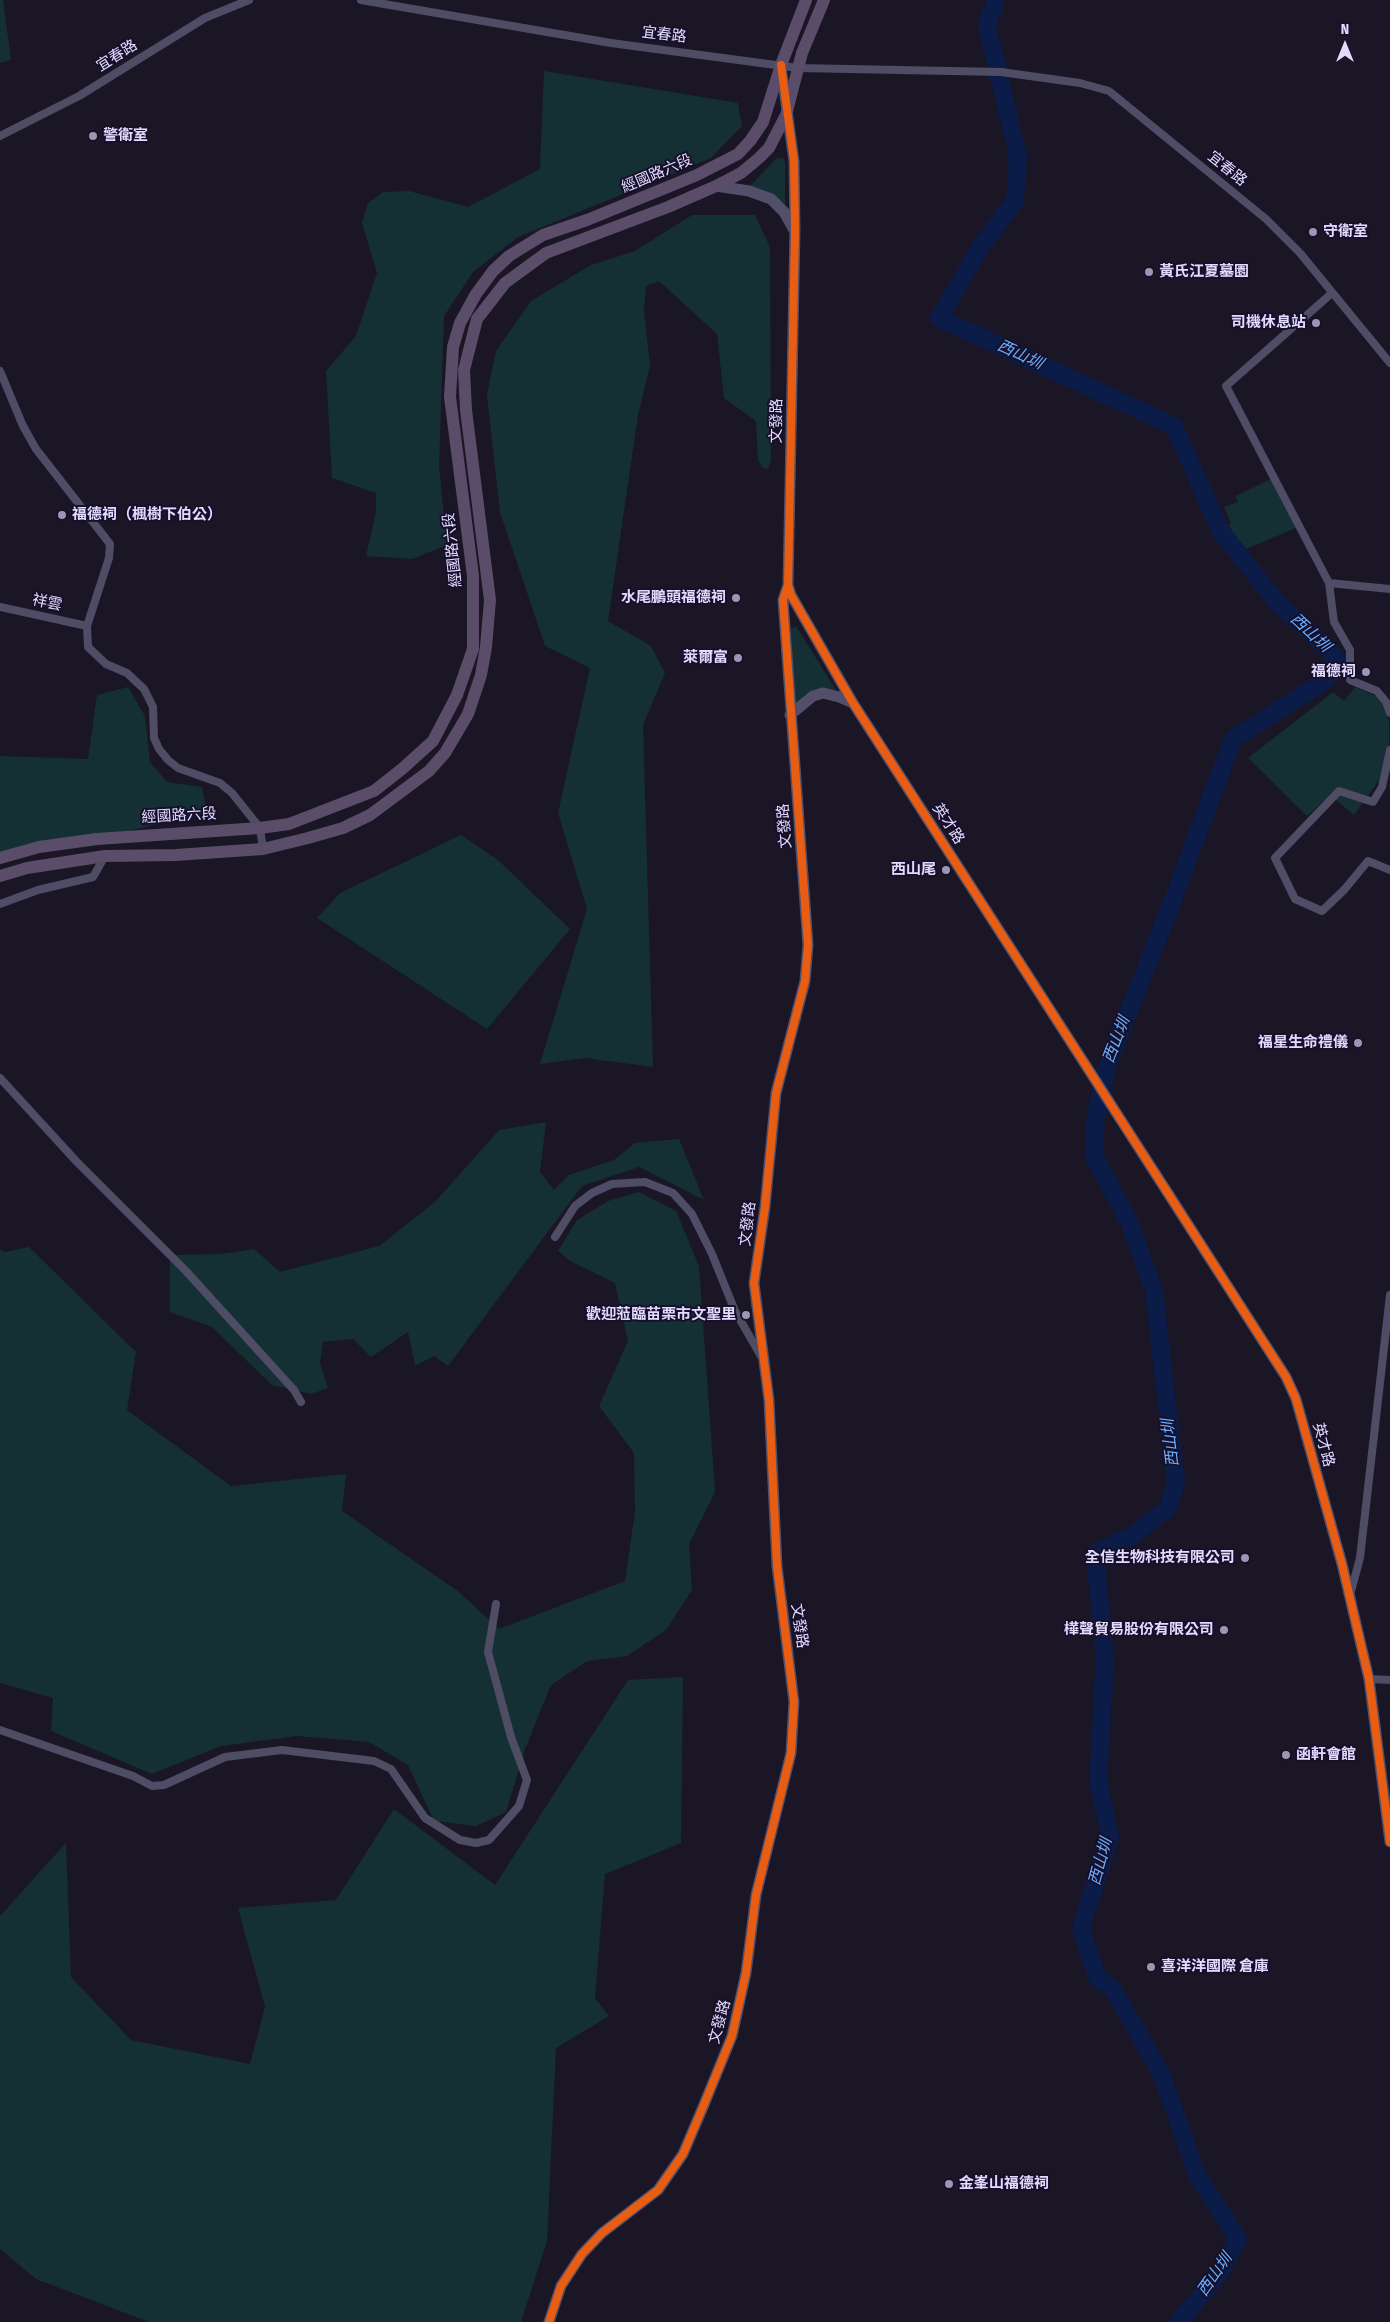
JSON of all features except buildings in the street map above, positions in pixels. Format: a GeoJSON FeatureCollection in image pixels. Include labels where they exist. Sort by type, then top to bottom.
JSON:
{"type":"FeatureCollection","features":[{"type":"Feature","properties":{"kind":"main road","name":"經國路六段"},"geometry":{"type":"LineString","coordinates":[[0,858],[39,847],[104,838],[260,828],[289,824],[332,809],[374,791],[433,741],[457,695],[473,649],[475,618],[473,576],[450,397],[453,347],[460,323],[476,294],[492,271],[509,256],[536,239],[697,175],[738,154],[763,122],[780,65],[806,0]]}},
{"type":"Feature","properties":{"kind":"main road","name":"經國路六段"},"geometry":{"type":"LineString","coordinates":[[0,876],[28,868],[105,856],[176,855],[263,849],[342,828],[370,815],[397,797],[428,771],[445,753],[468,714],[484,659],[490,600],[466,410],[464,370],[477,319],[504,283],[546,253],[716,186],[741,173],[760,158],[769,148],[786,115],[798,68],[824,0]]}},
{"type":"Feature","properties":{"kind":"main road"},"geometry":{"type":"LineString","coordinates":[[536,239],[546,253]]}},
{"type":"Feature","properties":{"kind":"main road"},"geometry":{"type":"LineString","coordinates":[[104,838],[105,856]]}},
{"type":"Feature","properties":{"kind":"street","name":"宜春路"},"geometry":{"type":"LineString","coordinates":[[0,136],[79,96],[205,18],[249,0]]}},
{"type":"Feature","properties":{"kind":"street","name":"宜春路"},"geometry":{"type":"LineString","coordinates":[[361,0],[611,42],[798,68],[1001,72],[1080,83],[1109,92],[1266,219],[1300,253],[1390,363]]}},
{"type":"Feature","properties":{"kind":"street","name":"文發路"},"geometry":{"type":"LineString","coordinates":[[549,2322],[561,2286],[582,2254],[602,2232],[658,2190],[683,2154],[732,2036],[746,1973],[756,1895],[792,1753],[794,1702],[777,1566],[774,1482],[765,1362],[754,1283],[765,1207],[776,1093],[805,981],[808,945],[783,600],[788,585],[794,161],[780,65]]}},
{"type":"Feature","properties":{"kind":"street"},"geometry":{"type":"LineString","coordinates":[[716,186],[749,190],[771,199],[784,212],[794,230]]}},
{"type":"Feature","properties":{"kind":"street"},"geometry":{"type":"LineString","coordinates":[[1332,293],[1226,386],[1330,583],[1334,622],[1350,650],[1350,680],[1377,691],[1386,702],[1390,713]]}},
{"type":"Feature","properties":{"kind":"street"},"geometry":{"type":"LineString","coordinates":[[0,371],[23,426],[36,449],[110,544],[109,558],[87,626],[88,647],[106,664],[127,673],[147,694],[153,707],[154,738],[168,760],[178,768],[220,783],[232,793],[260,828],[263,849]]}},
{"type":"Feature","properties":{"kind":"street"},"geometry":{"type":"LineString","coordinates":[[1330,583],[1390,589]]}},
{"type":"Feature","properties":{"kind":"street","name":"英才路"},"geometry":{"type":"LineString","coordinates":[[788,585],[791,595],[853,703],[1286,1378],[1296,1399],[1342,1564],[1369,1679],[1390,1842]]}},
{"type":"Feature","properties":{"kind":"street","name":"祥雲"},"geometry":{"type":"LineString","coordinates":[[0,607],[87,626]]}},
{"type":"Feature","properties":{"kind":"street"},"geometry":{"type":"LineString","coordinates":[[790,715],[812,696],[823,693],[853,703]]}},
{"type":"Feature","properties":{"kind":"street"},"geometry":{"type":"LineString","coordinates":[[1390,750],[1382,787],[1373,802],[1339,791],[1275,858],[1295,899],[1322,911],[1344,890],[1368,861],[1390,870]]}},
{"type":"Feature","properties":{"kind":"street"},"geometry":{"type":"LineString","coordinates":[[0,904],[38,890],[93,877],[105,856]]}},
{"type":"Feature","properties":{"kind":"street"},"geometry":{"type":"LineString","coordinates":[[0,1078],[77,1162],[185,1270],[294,1390],[301,1402]]}},
{"type":"Feature","properties":{"kind":"street"},"geometry":{"type":"LineString","coordinates":[[554,1237],[575,1206],[592,1192],[612,1184],[645,1182],[673,1193],[692,1214],[712,1254],[735,1312],[765,1362]]}},
{"type":"Feature","properties":{"kind":"street"},"geometry":{"type":"LineString","coordinates":[[1349,1597],[1360,1558],[1390,1295]]}},
{"type":"Feature","properties":{"kind":"street"},"geometry":{"type":"LineString","coordinates":[[0,1730],[133,1776],[152,1786],[164,1785],[225,1757],[282,1750],[374,1761],[391,1769],[425,1818],[460,1840],[476,1843],[489,1840],[519,1806],[527,1780],[511,1737],[488,1652],[496,1604]]}},
{"type":"Feature","properties":{"kind":"street"},"geometry":{"type":"LineString","coordinates":[[1369,1679],[1390,1680]]}},
{"type":"Feature","properties":{"kind":"green space"},"geometry":{"type":"Polygon","coordinates":[[[0,0],[3,0],[11,60],[0,63],[0,0]]]}},
{"type":"Feature","properties":{"kind":"green space"},"geometry":{"type":"Polygon","coordinates":[[[544,71],[738,103],[742,126],[711,158],[518,237],[473,272],[444,316],[439,467],[447,545],[412,559],[366,556],[376,512],[376,493],[332,478],[326,371],[356,336],[377,273],[362,223],[368,203],[383,192],[409,191],[468,207],[540,169],[544,71]]]}},
{"type":"Feature","properties":{"kind":"green space"},"geometry":{"type":"Polygon","coordinates":[[[777,158],[783,158],[785,162],[785,209],[767,193],[750,186],[777,158]]]}},
{"type":"Feature","properties":{"kind":"green space"},"geometry":{"type":"Polygon","coordinates":[[[692,215],[755,215],[770,247],[771,460],[768,469],[763,468],[758,460],[756,421],[724,398],[717,334],[659,281],[646,286],[644,310],[650,366],[638,415],[608,621],[651,646],[665,673],[643,725],[653,1067],[585,1058],[540,1064],[587,909],[558,813],[590,668],[545,646],[500,512],[487,394],[496,351],[531,301],[591,265],[635,251],[692,215]]]}},
{"type":"Feature","properties":{"kind":"green space"},"geometry":{"type":"Polygon","coordinates":[[[1271,479],[1296,528],[1241,551],[1229,525],[1231,523],[1224,507],[1238,502],[1236,496],[1271,479]]]}},
{"type":"Feature","properties":{"kind":"green space"},"geometry":{"type":"Polygon","coordinates":[[[796,626],[837,692],[818,689],[805,695],[797,703],[794,700],[791,629],[796,626]]]}},
{"type":"Feature","properties":{"kind":"green space"},"geometry":{"type":"Polygon","coordinates":[[[128,687],[145,716],[150,762],[167,782],[202,787],[207,813],[0,860],[0,756],[88,759],[97,695],[128,687]]]}},
{"type":"Feature","properties":{"kind":"green space"},"geometry":{"type":"Polygon","coordinates":[[[1355,687],[1378,697],[1384,706],[1389,721],[1389,746],[1379,780],[1354,815],[1330,795],[1307,816],[1248,758],[1333,692],[1344,701],[1355,687]]]}},
{"type":"Feature","properties":{"kind":"green space"},"geometry":{"type":"Polygon","coordinates":[[[461,835],[498,860],[570,929],[487,1029],[317,918],[340,893],[461,835]]]}},
{"type":"Feature","properties":{"kind":"green space"},"geometry":{"type":"Polygon","coordinates":[[[546,1122],[540,1172],[554,1190],[569,1175],[614,1160],[635,1143],[679,1139],[704,1200],[639,1167],[582,1186],[448,1366],[434,1356],[415,1366],[408,1332],[371,1357],[353,1339],[323,1342],[320,1363],[328,1388],[311,1394],[272,1385],[212,1327],[170,1312],[170,1255],[221,1254],[254,1249],[280,1272],[379,1246],[435,1202],[499,1130],[546,1122]]]}},
{"type":"Feature","properties":{"kind":"green space"},"geometry":{"type":"Polygon","coordinates":[[[639,1192],[676,1211],[699,1266],[715,1492],[689,1544],[692,1590],[666,1630],[627,1656],[587,1661],[551,1685],[525,1749],[506,1812],[476,1826],[434,1821],[408,1765],[369,1742],[297,1736],[221,1746],[152,1774],[51,1731],[53,1698],[0,1683],[0,1249],[5,1252],[29,1247],[136,1352],[127,1410],[231,1486],[346,1474],[342,1511],[459,1592],[499,1629],[625,1581],[635,1511],[634,1453],[599,1406],[628,1341],[615,1283],[570,1261],[558,1251],[577,1220],[608,1201],[639,1192]]]}},
{"type":"Feature","properties":{"kind":"green space"},"geometry":{"type":"Polygon","coordinates":[[[683,1677],[681,1843],[605,1874],[595,1998],[609,2016],[556,2048],[547,2241],[521,2322],[149,2322],[36,2279],[0,2249],[0,1916],[66,1843],[71,1977],[131,2040],[250,2064],[265,2007],[238,1908],[336,1900],[394,1809],[495,1885],[628,1680],[683,1677]]]}},
{"type":"Feature","properties":{"kind":"waterway","name":"西山圳"},"geometry":{"type":"LineString","coordinates":[[995,0],[987,25],[1018,157],[1015,201],[980,248],[939,318],[1174,426],[1220,530],[1276,601],[1338,659],[1326,680],[1233,739],[1174,897],[1106,1070],[1095,1121],[1095,1158],[1130,1224],[1154,1290],[1176,1483],[1168,1508],[1132,1536],[1095,1553],[1105,1661],[1098,1779],[1110,1837],[1081,1929],[1098,1979],[1113,1989],[1161,2073],[1197,2175],[1238,2239],[1220,2273],[1179,2322]]}},
{"type":"Feature","properties":{"kind":"cycle path"},"geometry":{"type":"LineString","coordinates":[[549,2322],[561,2286],[582,2254],[602,2233],[658,2190],[683,2154],[703,2107],[732,2036],[746,1973],[756,1895],[791,1753],[794,1702],[777,1566],[769,1400],[754,1283],[765,1207],[776,1093],[805,981],[808,945],[783,600],[788,585],[795,230],[794,161],[781,65]]}},
{"type":"Feature","properties":{"kind":"cycle path"},"geometry":{"type":"LineString","coordinates":[[788,585],[791,595],[853,703],[1286,1377],[1296,1399],[1342,1564],[1369,1679],[1390,1842]]}},
{"type":"Feature","properties":{"kind":"place","name":"警衛室"},"geometry":{"type":"Point","coordinates":[93,136]}},
{"type":"Feature","properties":{"kind":"place","name":"守衛室"},"geometry":{"type":"Point","coordinates":[1313,232]}},
{"type":"Feature","properties":{"kind":"place","name":"黃氏江夏墓園"},"geometry":{"type":"Point","coordinates":[1149,272]}},
{"type":"Feature","properties":{"kind":"place","name":"司機休息站"},"geometry":{"type":"Point","coordinates":[1316,323]}},
{"type":"Feature","properties":{"kind":"place","name":"福德祠（楓樹下伯公）"},"geometry":{"type":"Point","coordinates":[62,515]}},
{"type":"Feature","properties":{"kind":"place","name":"水尾鵬頭福德祠"},"geometry":{"type":"Point","coordinates":[736,598]}},
{"type":"Feature","properties":{"kind":"place","name":"萊爾富"},"geometry":{"type":"Point","coordinates":[738,658]}},
{"type":"Feature","properties":{"kind":"place","name":"福德祠"},"geometry":{"type":"Point","coordinates":[1366,672]}},
{"type":"Feature","properties":{"kind":"place","name":"西山尾"},"geometry":{"type":"Point","coordinates":[946,870]}},
{"type":"Feature","properties":{"kind":"place","name":"福星生命禮儀"},"geometry":{"type":"Point","coordinates":[1358,1043]}},
{"type":"Feature","properties":{"kind":"place","name":"歡迎蒞臨苗栗市文聖里"},"geometry":{"type":"Point","coordinates":[746,1315]}},
{"type":"Feature","properties":{"kind":"place","name":"全信生物科技有限公司"},"geometry":{"type":"Point","coordinates":[1245,1558]}},
{"type":"Feature","properties":{"kind":"place","name":"樺聲貿易股份有限公司"},"geometry":{"type":"Point","coordinates":[1224,1630]}},
{"type":"Feature","properties":{"kind":"place","name":"函軒會館"},"geometry":{"type":"Point","coordinates":[1286,1755]}},
{"type":"Feature","properties":{"kind":"place","name":"喜洋洋國際 倉庫"},"geometry":{"type":"Point","coordinates":[1151,1967]}},
{"type":"Feature","properties":{"kind":"place","name":"金峯山福德祠"},"geometry":{"type":"Point","coordinates":[949,2184]}}]}
